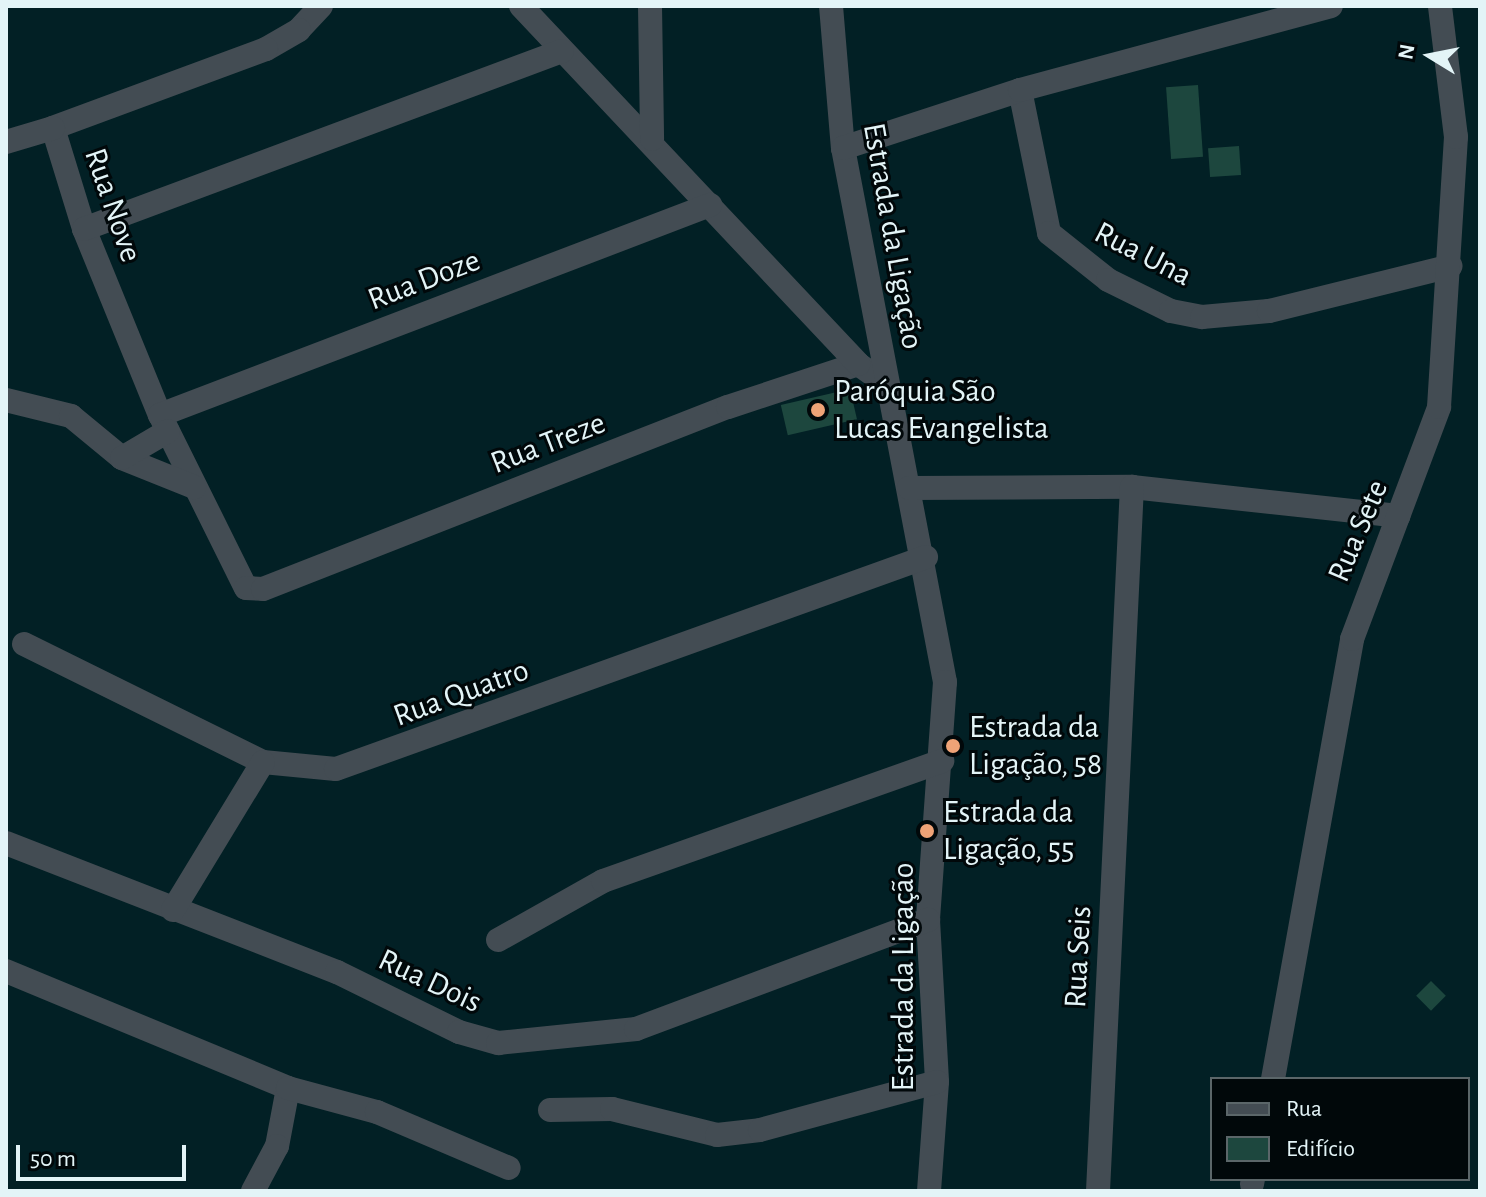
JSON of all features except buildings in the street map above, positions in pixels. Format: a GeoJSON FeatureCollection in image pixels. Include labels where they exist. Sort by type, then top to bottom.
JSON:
{"type":"FeatureCollection","features":[{"type":"Feature","properties":{"kind":"street","name":"Rua Nove"},"geometry":{"type":"LineString","coordinates":[[234,574],[164,423],[84,229],[53,128],[266,49],[299,30],[321,6]]}},
{"type":"Feature","properties":{"kind":"street"},"geometry":{"type":"LineString","coordinates":[[521,6],[652,139],[858,364],[887,384]]}},
{"type":"Feature","properties":{"kind":"street"},"geometry":{"type":"LineString","coordinates":[[650,6],[652,139]]}},
{"type":"Feature","properties":{"kind":"street","name":"Estrada da Ligação"},"geometry":{"type":"LineString","coordinates":[[831,6],[843,148],[887,384],[926,557],[945,682],[942,761],[928,920],[937,1082],[929,1191]]}},
{"type":"Feature","properties":{"kind":"street"},"geometry":{"type":"LineString","coordinates":[[843,148],[1020,90],[1331,6]]}},
{"type":"Feature","properties":{"kind":"street","name":"Rua Sete"},"geometry":{"type":"LineString","coordinates":[[1273,1077],[1352,639],[1439,407],[1451,266],[1456,137],[1440,6]]}},
{"type":"Feature","properties":{"kind":"street"},"geometry":{"type":"LineString","coordinates":[[84,229],[562,51]]}},
{"type":"Feature","properties":{"kind":"street","name":"Rua Una"},"geometry":{"type":"LineString","coordinates":[[1020,90],[1049,233],[1108,280],[1171,311],[1202,317],[1269,311],[1451,266]]}},
{"type":"Feature","properties":{"kind":"street"},"geometry":{"type":"LineString","coordinates":[[6,142],[53,128]]}},
{"type":"Feature","properties":{"kind":"street","name":"Rua Doze"},"geometry":{"type":"LineString","coordinates":[[122,458],[164,423],[710,205]]}},
{"type":"Feature","properties":{"kind":"street","name":"Rua Treze"},"geometry":{"type":"LineString","coordinates":[[234,574],[246,588],[263,589],[728,407],[858,364]]}},
{"type":"Feature","properties":{"kind":"street"},"geometry":{"type":"LineString","coordinates":[[6,400],[71,416],[122,458],[194,487]]}},
{"type":"Feature","properties":{"kind":"street"},"geometry":{"type":"LineString","coordinates":[[909,488],[1132,487],[1398,516]]}},
{"type":"Feature","properties":{"kind":"street","name":"Rua Seis"},"geometry":{"type":"LineString","coordinates":[[1098,1191],[1132,487]]}},
{"type":"Feature","properties":{"kind":"street","name":"Rua Quatro"},"geometry":{"type":"LineString","coordinates":[[24,644],[263,762],[312,769],[362,763],[926,557]]}},
{"type":"Feature","properties":{"kind":"street"},"geometry":{"type":"LineString","coordinates":[[498,940],[603,881],[942,761]]}},
{"type":"Feature","properties":{"kind":"street"},"geometry":{"type":"LineString","coordinates":[[173,910],[263,762]]}},
{"type":"Feature","properties":{"kind":"street","name":"Rua Dois"},"geometry":{"type":"LineString","coordinates":[[6,843],[337,972],[459,1032],[498,1043],[592,1036],[672,1019],[928,920]]}},
{"type":"Feature","properties":{"kind":"street"},"geometry":{"type":"LineString","coordinates":[[6,971],[288,1088],[377,1112],[509,1168]]}},
{"type":"Feature","properties":{"kind":"street"},"geometry":{"type":"LineString","coordinates":[[550,1110],[612,1109],[717,1135],[760,1130],[937,1082]]}},
{"type":"Feature","properties":{"kind":"street"},"geometry":{"type":"LineString","coordinates":[[253,1191],[277,1146],[288,1088]]}},
{"type":"Feature","properties":{"kind":"place","name":"Paróquia São Lucas Evangelista"},"geometry":{"type":"Point","coordinates":[818,410]}},
{"type":"Feature","properties":{"kind":"place","name":"Estrada da Ligação, 58"},"geometry":{"type":"Point","coordinates":[953,746]}},
{"type":"Feature","properties":{"kind":"place","name":"Estrada da Ligação, 55"},"geometry":{"type":"Point","coordinates":[927,831]}}]}
